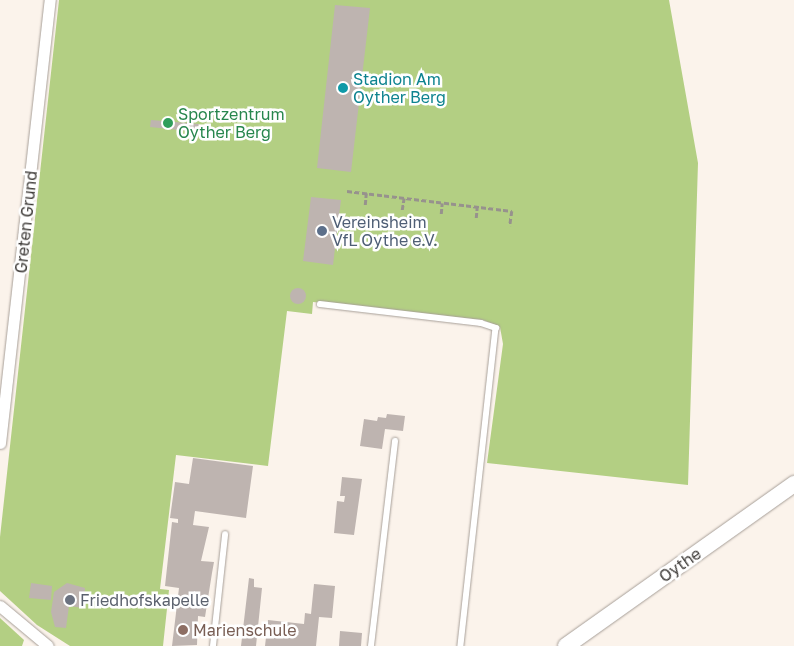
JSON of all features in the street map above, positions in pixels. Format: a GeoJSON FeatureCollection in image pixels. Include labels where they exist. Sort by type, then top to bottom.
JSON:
{"type":"FeatureCollection","features":[{"type":"Feature","properties":{"kind":"main road","name":"Oythe"},"geometry":{"type":"LineString","coordinates":[[566,646],[794,484]]}},
{"type":"Feature","properties":{"kind":"street","name":"Greten Grund"},"geometry":{"type":"LineString","coordinates":[[0,443],[50,0]]}},
{"type":"Feature","properties":{"kind":"street"},"geometry":{"type":"LineString","coordinates":[[0,606],[48,646]]}},
{"type":"Feature","properties":{"kind":"lane"},"geometry":{"type":"LineString","coordinates":[[320,304],[481,322],[496,328],[461,646]]}},
{"type":"Feature","properties":{"kind":"lane"},"geometry":{"type":"LineString","coordinates":[[372,646],[395,441]]}},
{"type":"Feature","properties":{"kind":"lane"},"geometry":{"type":"LineString","coordinates":[[213,646],[225,535]]}},
{"type":"Feature","properties":{"kind":"path"},"geometry":{"type":"LineString","coordinates":[[347,191],[512,211],[510,226]]}},
{"type":"Feature","properties":{"kind":"path"},"geometry":{"type":"LineString","coordinates":[[365,205],[366,194]]}},
{"type":"Feature","properties":{"kind":"path"},"geometry":{"type":"LineString","coordinates":[[402,210],[404,198]]}},
{"type":"Feature","properties":{"kind":"path"},"geometry":{"type":"LineString","coordinates":[[441,214],[442,202]]}},
{"type":"Feature","properties":{"kind":"path"},"geometry":{"type":"LineString","coordinates":[[476,218],[477,206]]}},
{"type":"Feature","properties":{"kind":"green space"},"geometry":{"type":"Polygon","coordinates":[[[59,0],[669,0],[698,163],[688,485],[487,463],[503,344],[500,327],[483,320],[313,302],[312,314],[287,311],[268,466],[176,455],[160,589],[169,590],[163,646],[70,646],[37,625],[0,591],[0,537],[59,0]]]}},
{"type":"Feature","properties":{"kind":"green space"},"geometry":{"type":"Polygon","coordinates":[[[0,618],[24,640],[22,646],[0,646],[0,618]]]}},
{"type":"Feature","properties":{"kind":"building","name":"Stadion Am Oyther Berg"},"geometry":{"type":"Polygon","coordinates":[[[335,5],[370,8],[351,172],[317,168],[335,5]]]}},
{"type":"Feature","properties":{"kind":"building"},"geometry":{"type":"Polygon","coordinates":[[[151,120],[199,124],[198,132],[150,127],[151,120]]]}},
{"type":"Feature","properties":{"kind":"building","name":"Vereinsheim VfL Oythe e.V."},"geometry":{"type":"Polygon","coordinates":[[[311,197],[341,200],[333,265],[303,261],[311,197]]]}},
{"type":"Feature","properties":{"kind":"building"},"geometry":{"type":"Polygon","coordinates":[[[298,288],[304,290],[306,296],[304,302],[298,304],[292,302],[290,296],[292,290],[298,288]]]}},
{"type":"Feature","properties":{"kind":"building"},"geometry":{"type":"Polygon","coordinates":[[[387,414],[405,416],[403,431],[385,429],[382,449],[360,446],[364,419],[377,421],[378,417],[386,418],[387,414]]]}},
{"type":"Feature","properties":{"kind":"building"},"geometry":{"type":"Polygon","coordinates":[[[193,458],[253,466],[246,518],[195,511],[193,525],[209,527],[201,561],[214,562],[205,617],[198,616],[197,645],[172,646],[179,588],[165,586],[172,522],[178,523],[178,519],[170,518],[175,482],[189,484],[193,458]]]}},
{"type":"Feature","properties":{"kind":"building"},"geometry":{"type":"Polygon","coordinates":[[[342,477],[362,479],[354,535],[334,533],[337,501],[344,502],[345,496],[340,496],[342,477]]]}},
{"type":"Feature","properties":{"kind":"building"},"geometry":{"type":"Polygon","coordinates":[[[249,578],[254,579],[254,587],[262,588],[256,646],[241,646],[249,578]]]}},
{"type":"Feature","properties":{"kind":"building"},"geometry":{"type":"Polygon","coordinates":[[[31,583],[52,586],[51,600],[29,598],[31,583]]]}},
{"type":"Feature","properties":{"kind":"building"},"geometry":{"type":"Polygon","coordinates":[[[67,583],[85,588],[83,608],[69,606],[66,628],[55,627],[51,612],[54,592],[67,583]]]}},
{"type":"Feature","properties":{"kind":"building"},"geometry":{"type":"Polygon","coordinates":[[[314,584],[335,586],[332,618],[319,617],[316,646],[265,646],[268,620],[304,624],[305,613],[311,614],[314,584]]]}},
{"type":"Feature","properties":{"kind":"building"},"geometry":{"type":"Polygon","coordinates":[[[340,631],[362,633],[361,646],[339,646],[340,631]]]}},
{"type":"Feature","properties":{"kind":"place","name":"Stadion Am Oyther Berg"},"geometry":{"type":"Point","coordinates":[343,88]}},
{"type":"Feature","properties":{"kind":"place","name":"Sportzentrum Oyther Berg"},"geometry":{"type":"Point","coordinates":[168,123]}},
{"type":"Feature","properties":{"kind":"place","name":"Vereinsheim VfL Oythe e.V."},"geometry":{"type":"Point","coordinates":[322,231]}},
{"type":"Feature","properties":{"kind":"place","name":"Friedhofskapelle"},"geometry":{"type":"Point","coordinates":[70,600]}},
{"type":"Feature","properties":{"kind":"place","name":"Marienschule"},"geometry":{"type":"Point","coordinates":[183,630]}}]}
